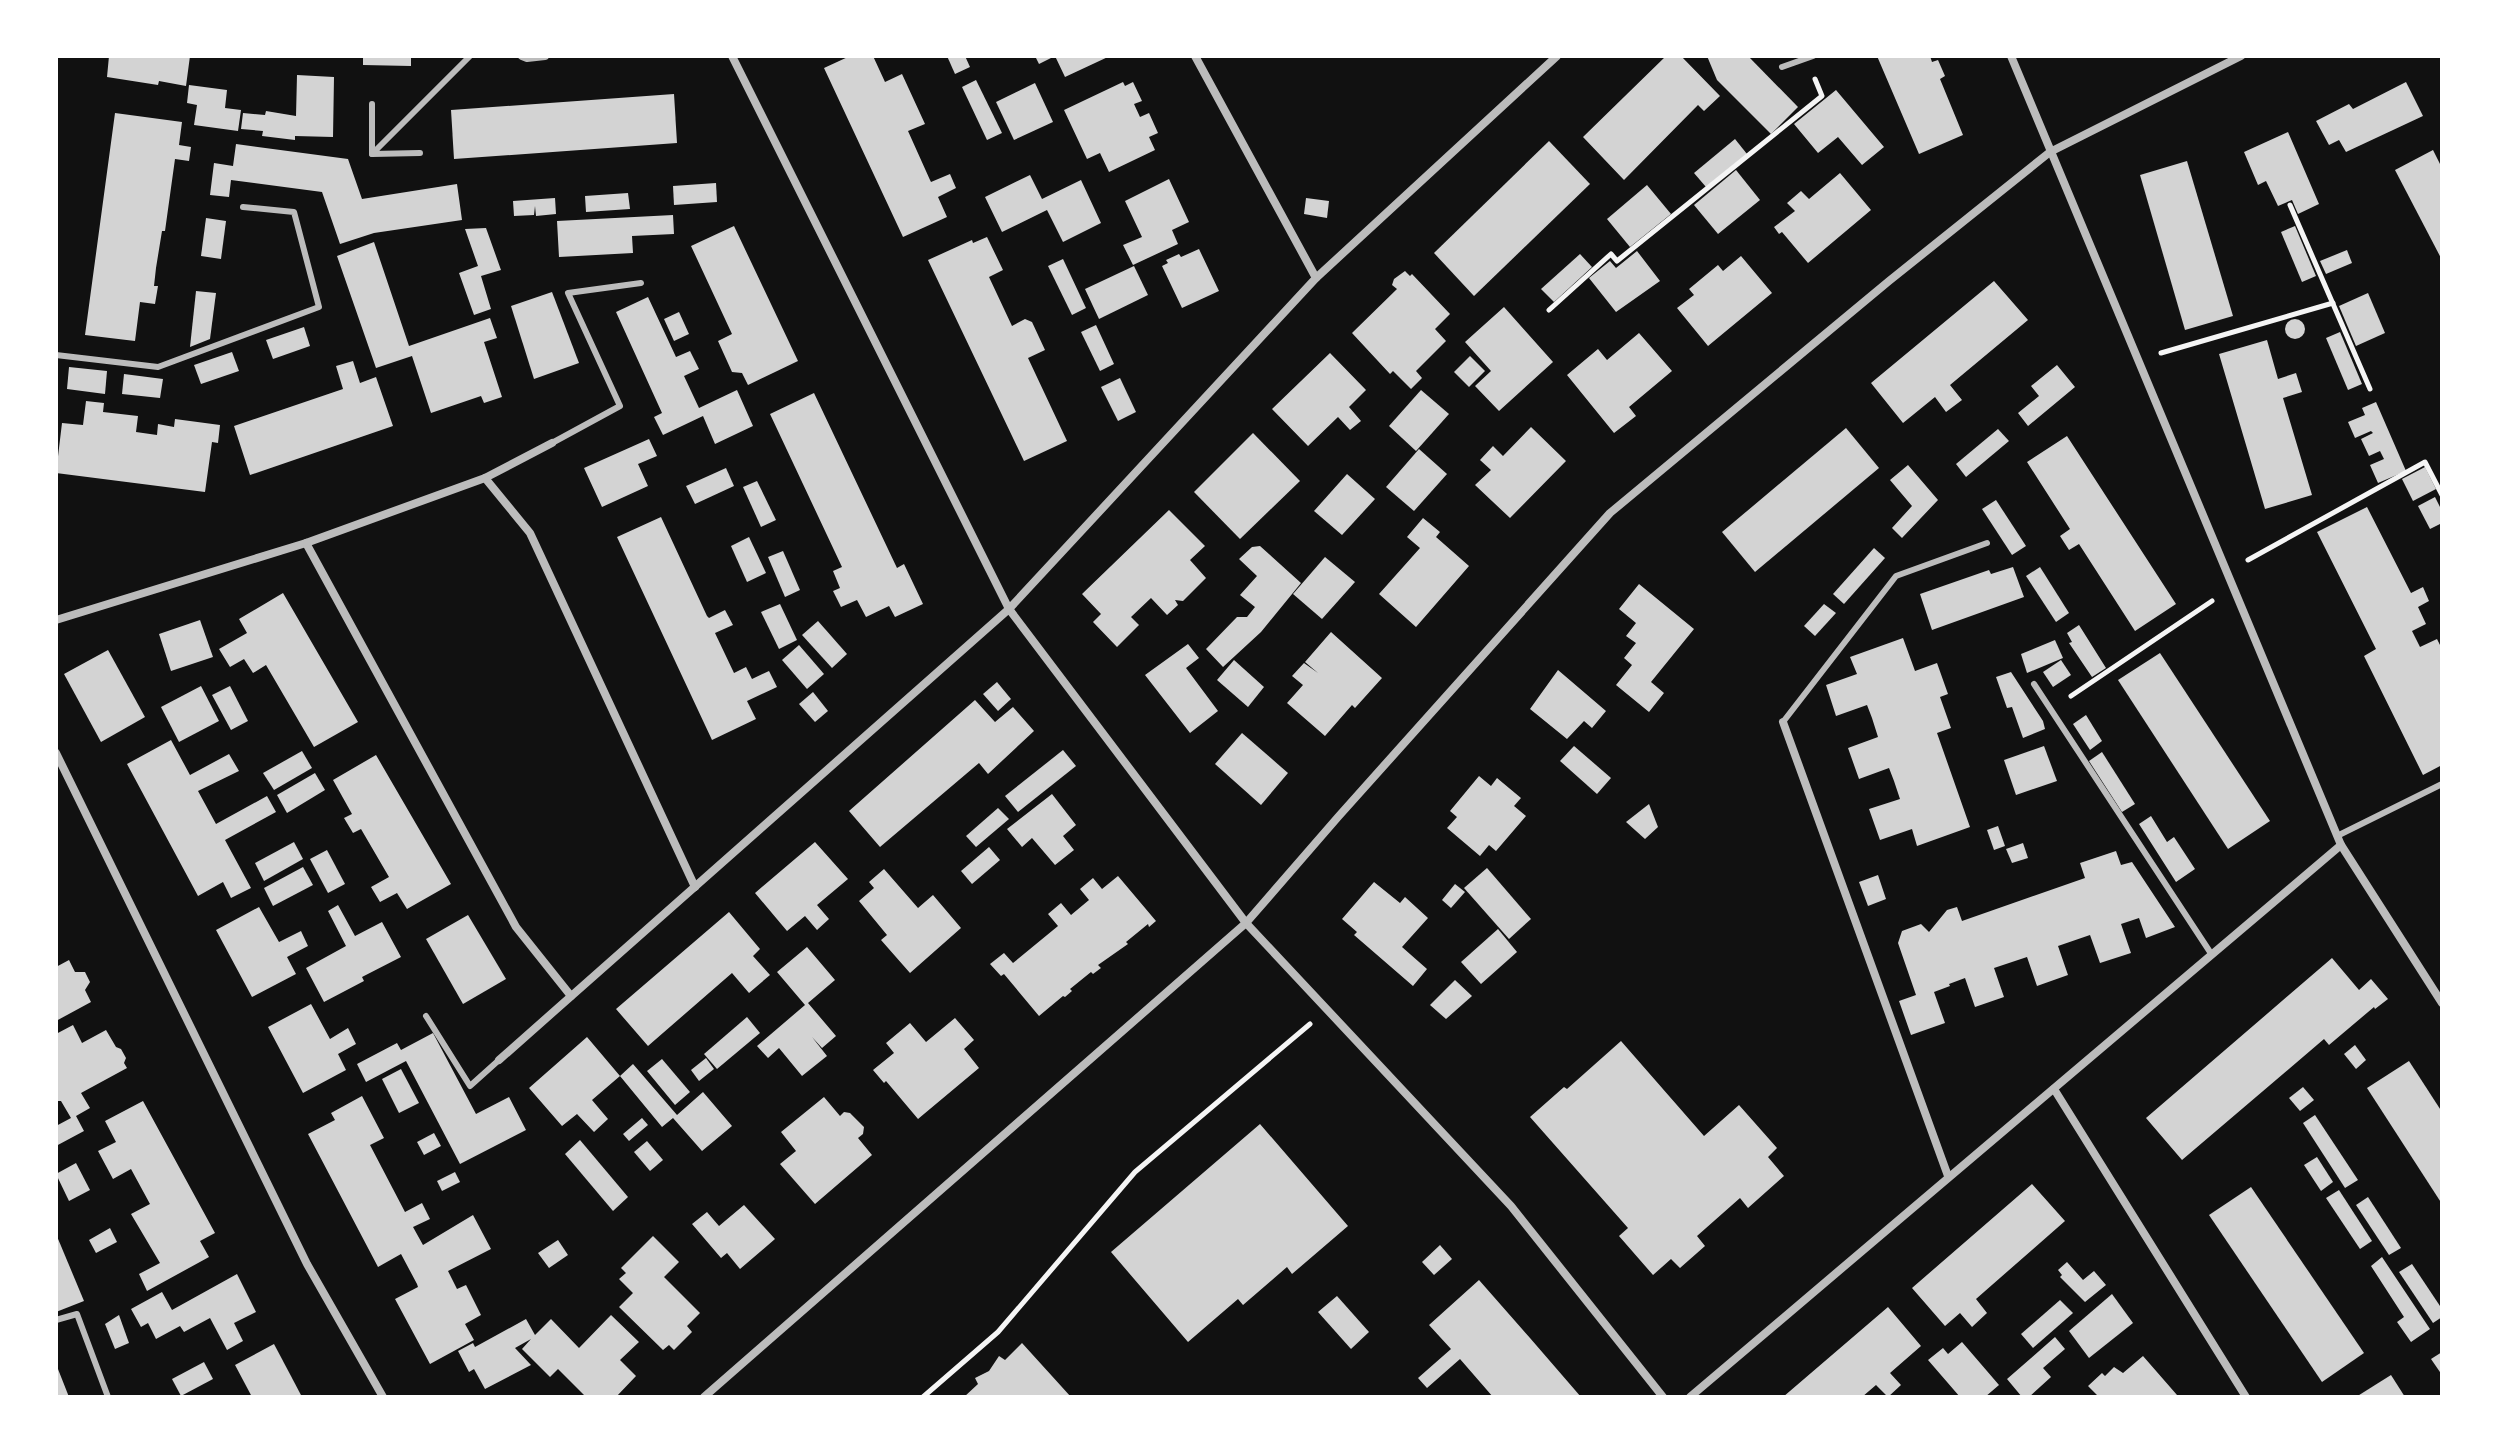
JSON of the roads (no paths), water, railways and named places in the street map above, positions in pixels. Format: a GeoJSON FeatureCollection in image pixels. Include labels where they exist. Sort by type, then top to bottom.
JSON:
{"type":"FeatureCollection","features":[{"type":"Feature","properties":{"kind":"street"},"geometry":{"type":"LineString","coordinates":[[522,56],[545,56]]}},
{"type":"Feature","properties":{"kind":"street"},"geometry":{"type":"LineString","coordinates":[[732,56],[1009,609],[1246,923],[1511,1206],[1663,1397]]}},
{"type":"Feature","properties":{"kind":"street"},"geometry":{"type":"LineString","coordinates":[[1195,56],[1316,278]]}},
{"type":"Feature","properties":{"kind":"street"},"geometry":{"type":"LineString","coordinates":[[499,1060],[1009,609],[1316,278],[1557,56]]}},
{"type":"Feature","properties":{"kind":"street"},"geometry":{"type":"LineString","coordinates":[[2011,56],[2341,845],[2442,1003]]}},
{"type":"Feature","properties":{"kind":"street"},"geometry":{"type":"LineString","coordinates":[[704,1397],[1246,923],[1610,513],[2050,152],[2241,56]]}},
{"type":"Feature","properties":{"kind":"street"},"geometry":{"type":"LineString","coordinates":[[56,620],[306,543],[485,478],[552,443]]}},
{"type":"Feature","properties":{"kind":"street"},"geometry":{"type":"LineString","coordinates":[[485,478],[530,533],[695,887]]}},
{"type":"Feature","properties":{"kind":"street"},"geometry":{"type":"LineString","coordinates":[[306,543],[516,927],[571,996]]}},
{"type":"Feature","properties":{"kind":"street"},"geometry":{"type":"LineString","coordinates":[[1783,722],[1948,1176]]}},
{"type":"Feature","properties":{"kind":"street"},"geometry":{"type":"LineString","coordinates":[[56,753],[307,1264],[383,1397]]}},
{"type":"Feature","properties":{"kind":"street"},"geometry":{"type":"LineString","coordinates":[[1690,1397],[2341,845]]}},
{"type":"Feature","properties":{"kind":"street"},"geometry":{"type":"LineString","coordinates":[[2054,1089],[2246,1397]]}},
{"type":"Feature","properties":{"kind":"lane"},"geometry":{"type":"LineString","coordinates":[[372,154],[470,56]]}},
{"type":"Feature","properties":{"kind":"lane"},"geometry":{"type":"LineString","coordinates":[[1782,67],[1810,57]]}},
{"type":"Feature","properties":{"kind":"lane"},"geometry":{"type":"LineString","coordinates":[[372,104],[372,154]]}},
{"type":"Feature","properties":{"kind":"lane"},"geometry":{"type":"LineString","coordinates":[[372,154],[420,153]]}},
{"type":"Feature","properties":{"kind":"lane"},"geometry":{"type":"LineString","coordinates":[[56,355],[158,367],[319,307],[294,212],[243,207]]}},
{"type":"Feature","properties":{"kind":"lane"},"geometry":{"type":"LineString","coordinates":[[552,443],[620,406],[568,293],[641,283]]}},
{"type":"Feature","properties":{"kind":"lane"},"geometry":{"type":"LineString","coordinates":[[1783,722],[1896,576],[1987,543]]}},
{"type":"Feature","properties":{"kind":"lane"},"geometry":{"type":"LineString","coordinates":[[2034,684],[2212,955]]}},
{"type":"Feature","properties":{"kind":"lane"},"geometry":{"type":"LineString","coordinates":[[2337,836],[2442,784]]}},
{"type":"Feature","properties":{"kind":"lane"},"geometry":{"type":"LineString","coordinates":[[426,1016],[470,1086],[499,1060]]}},
{"type":"Feature","properties":{"kind":"lane"},"geometry":{"type":"LineString","coordinates":[[56,1320],[77,1314],[108,1397]]}}]}
